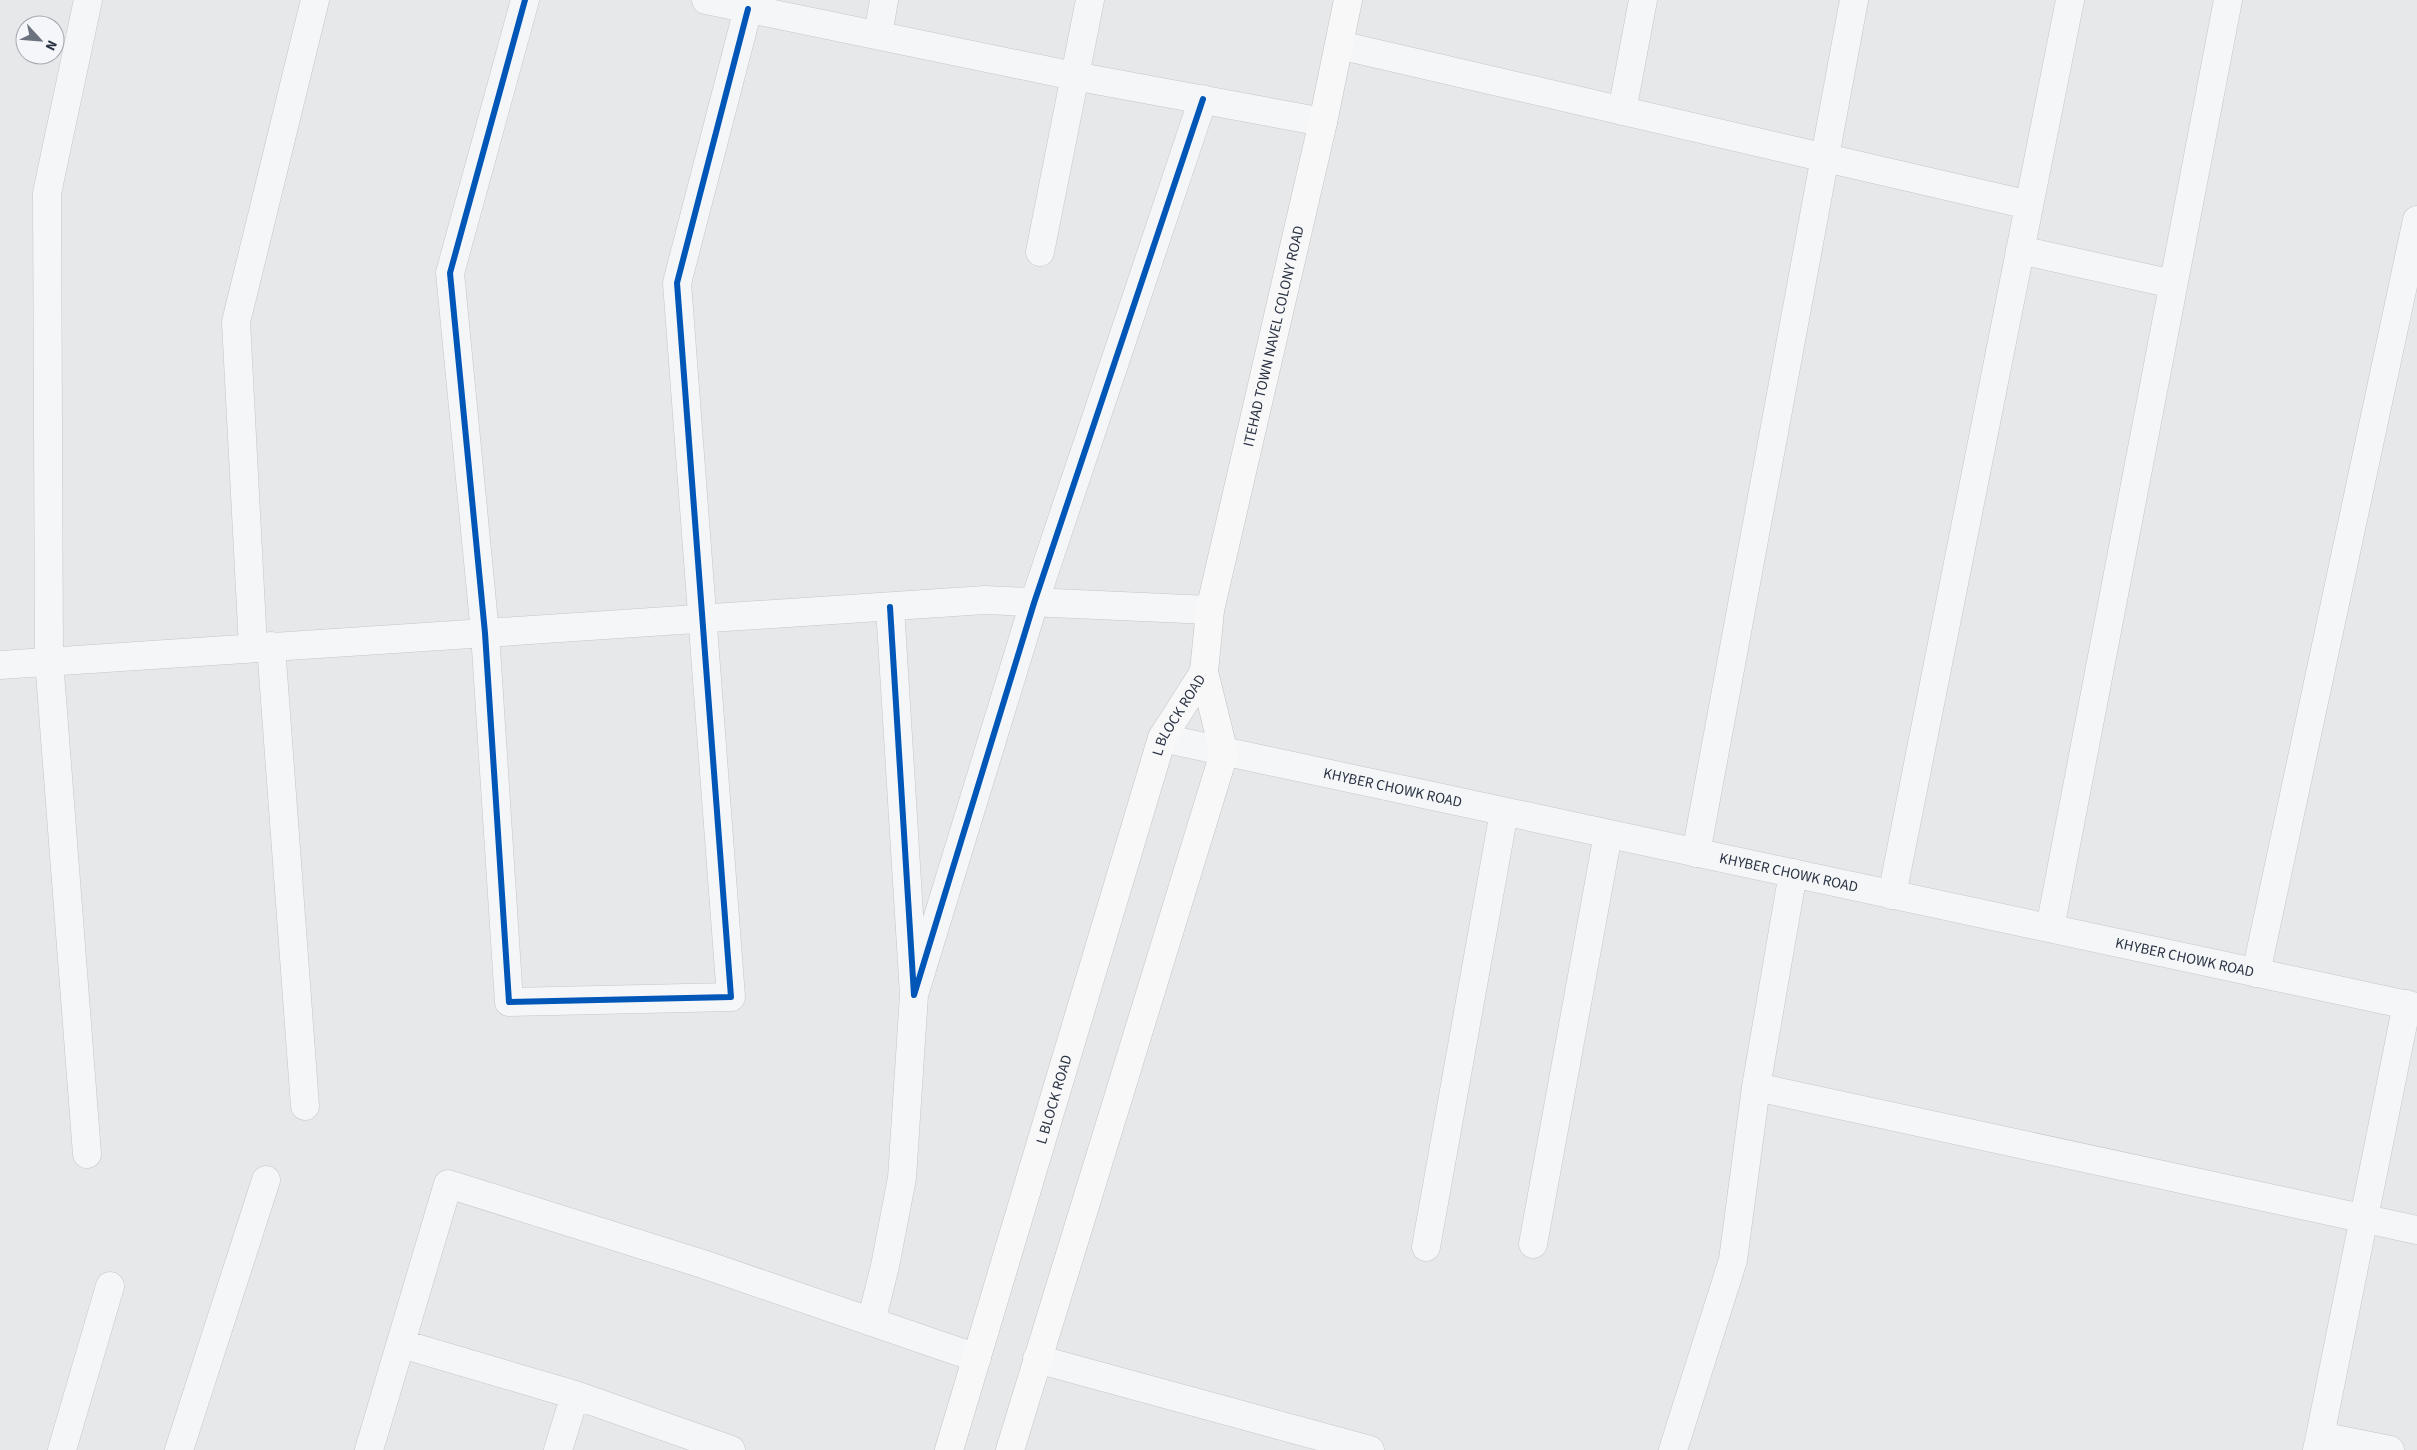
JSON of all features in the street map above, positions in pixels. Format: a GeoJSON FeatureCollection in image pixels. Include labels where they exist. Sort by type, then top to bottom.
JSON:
{"type":"FeatureCollection","features":[{"type":"Feature","properties":{"kind":"main road","name":"ITEHAD TOWN NAVEL COLONY ROAD"},"geometry":{"type":"LineString","coordinates":[[1204,672],[1210,610],[1323,122],[1348,0]]}},
{"type":"Feature","properties":{"kind":"main road","name":"L BLOCK ROAD"},"geometry":{"type":"LineString","coordinates":[[949,1450],[1162,738],[1204,672]]}},
{"type":"Feature","properties":{"kind":"main road","name":"L BLOCK ROAD"},"geometry":{"type":"LineString","coordinates":[[1204,672],[1224,753]]}},
{"type":"Feature","properties":{"kind":"main road"},"geometry":{"type":"LineString","coordinates":[[1010,1450],[1224,753]]}},
{"type":"Feature","properties":{"kind":"street"},"geometry":{"type":"LineString","coordinates":[[87,1154],[49,660],[47,193],[88,0]]}},
{"type":"Feature","properties":{"kind":"street"},"geometry":{"type":"LineString","coordinates":[[305,1106],[262,646],[236,322],[314,0]]}},
{"type":"Feature","properties":{"kind":"street"},"geometry":{"type":"LineString","coordinates":[[525,0],[450,273],[485,633],[509,1002],[731,997],[704,619],[677,283],[748,8]]}},
{"type":"Feature","properties":{"kind":"street"},"geometry":{"type":"LineString","coordinates":[[706,0],[1074,76],[1323,122]]}},
{"type":"Feature","properties":{"kind":"street"},"geometry":{"type":"LineString","coordinates":[[878,35],[884,0]]}},
{"type":"Feature","properties":{"kind":"street"},"geometry":{"type":"LineString","coordinates":[[1040,252],[1090,0]]}},
{"type":"Feature","properties":{"kind":"street"},"geometry":{"type":"LineString","coordinates":[[1622,111],[1643,0]]}},
{"type":"Feature","properties":{"kind":"street"},"geometry":{"type":"LineString","coordinates":[[1696,853],[1854,0]]}},
{"type":"Feature","properties":{"kind":"street"},"geometry":{"type":"LineString","coordinates":[[1892,895],[2070,0]]}},
{"type":"Feature","properties":{"kind":"street"},"geometry":{"type":"LineString","coordinates":[[2050,928],[2228,0]]}},
{"type":"Feature","properties":{"kind":"street"},"geometry":{"type":"LineString","coordinates":[[1339,45],[2029,205]]}},
{"type":"Feature","properties":{"kind":"street"},"geometry":{"type":"LineString","coordinates":[[914,995],[1034,603],[1203,99]]}},
{"type":"Feature","properties":{"kind":"street"},"geometry":{"type":"LineString","coordinates":[[2256,973],[2417,220]]}},
{"type":"Feature","properties":{"kind":"street"},"geometry":{"type":"LineString","coordinates":[[2020,250],[2173,284]]}},
{"type":"Feature","properties":{"kind":"street"},"geometry":{"type":"LineString","coordinates":[[0,665],[49,660],[985,600],[1210,610]]}},
{"type":"Feature","properties":{"kind":"street"},"geometry":{"type":"LineString","coordinates":[[871,1322],[885,1266],[902,1178],[914,995],[890,607]]}},
{"type":"Feature","properties":{"kind":"street","name":"KHYBER CHOWK ROAD"},"geometry":{"type":"LineString","coordinates":[[1162,738],[1224,753],[2412,1006]]}},
{"type":"Feature","properties":{"kind":"street"},"geometry":{"type":"LineString","coordinates":[[1426,1247],[1504,812]]}},
{"type":"Feature","properties":{"kind":"street"},"geometry":{"type":"LineString","coordinates":[[1533,1244],[1608,834]]}},
{"type":"Feature","properties":{"kind":"street"},"geometry":{"type":"LineString","coordinates":[[1673,1450],[1733,1260],[1756,1087],[1793,874]]}},
{"type":"Feature","properties":{"kind":"street"},"geometry":{"type":"LineString","coordinates":[[2390,1450],[2319,1443],[2364,1219],[2412,1006]]}},
{"type":"Feature","properties":{"kind":"street"},"geometry":{"type":"LineString","coordinates":[[1756,1087],[2417,1230]]}},
{"type":"Feature","properties":{"kind":"street"},"geometry":{"type":"LineString","coordinates":[[180,1450],[266,1180]]}},
{"type":"Feature","properties":{"kind":"street"},"geometry":{"type":"LineString","coordinates":[[369,1450],[448,1184],[703,1264],[977,1358]]}},
{"type":"Feature","properties":{"kind":"street"},"geometry":{"type":"LineString","coordinates":[[62,1450],[110,1286]]}},
{"type":"Feature","properties":{"kind":"street"},"geometry":{"type":"LineString","coordinates":[[402,1344],[575,1395],[731,1450]]}},
{"type":"Feature","properties":{"kind":"street"},"geometry":{"type":"LineString","coordinates":[[1037,1359],[1370,1450]]}},
{"type":"Feature","properties":{"kind":"street"},"geometry":{"type":"LineString","coordinates":[[558,1450],[575,1395]]}},
{"type":"Feature","properties":{"kind":"cycle path"},"geometry":{"type":"LineString","coordinates":[[525,0],[450,273],[485,633],[509,1002],[731,997],[677,283],[748,9]]}},
{"type":"Feature","properties":{"kind":"cycle path"},"geometry":{"type":"LineString","coordinates":[[890,607],[914,995],[1034,603],[1203,99]]}}]}
